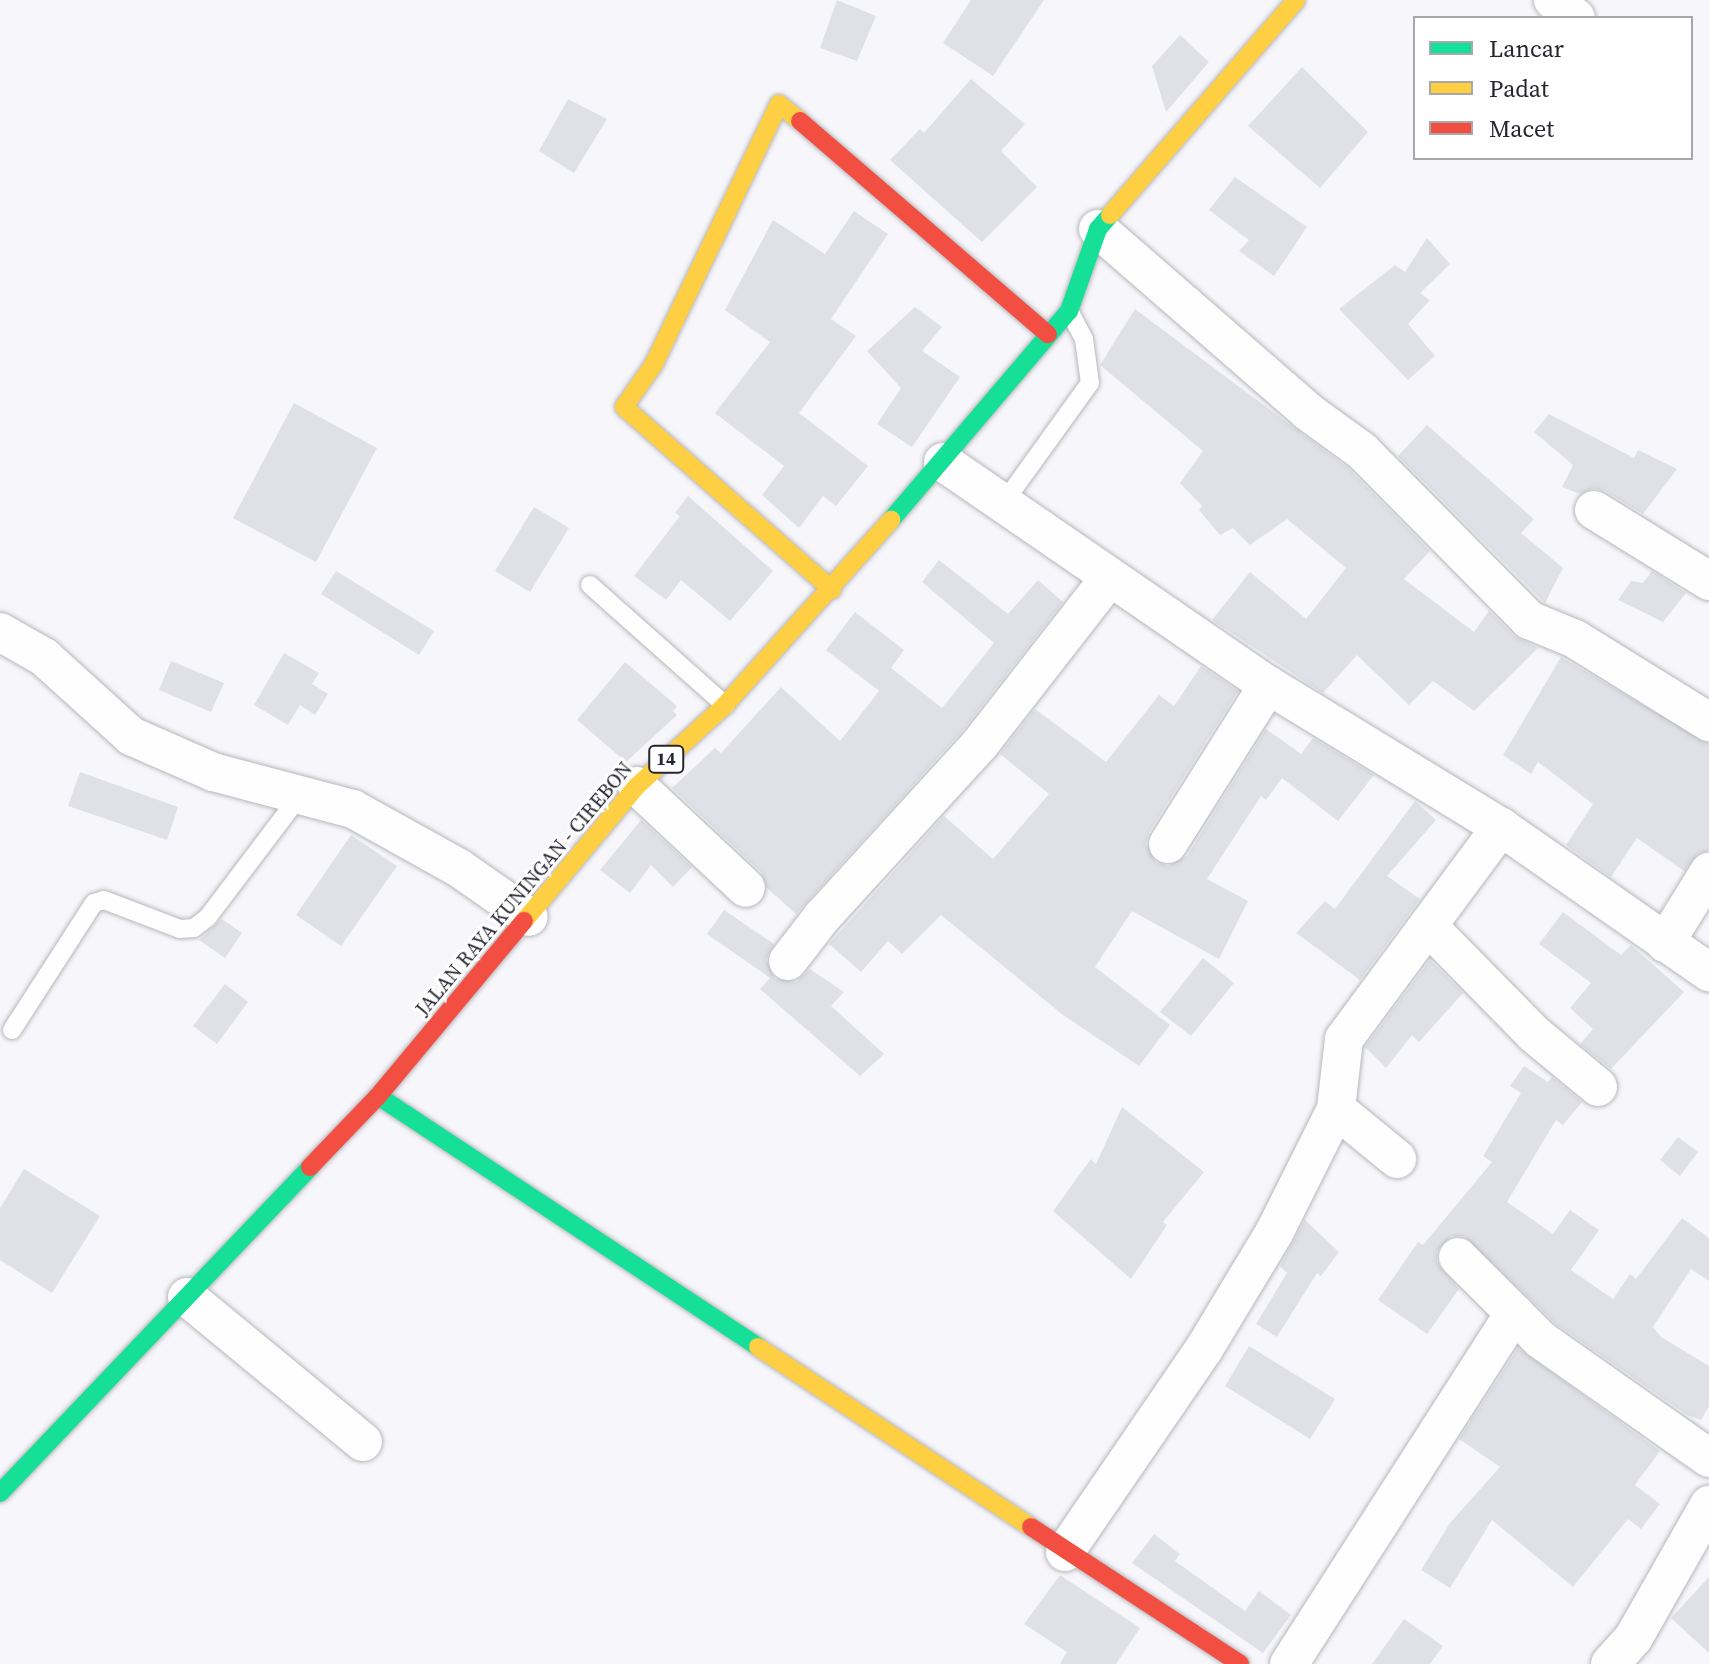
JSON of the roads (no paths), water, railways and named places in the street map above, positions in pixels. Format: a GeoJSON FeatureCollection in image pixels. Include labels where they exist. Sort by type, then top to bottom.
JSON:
{"type":"FeatureCollection","features":[{"type":"Feature","properties":{"kind":"main road","name":"JALAN RAYA KUNINGAN - CIREBON"},"geometry":{"type":"LineString","coordinates":[[0,1493],[378,1096],[637,786],[725,705],[832,590],[1069,311],[1098,229],[1296,0]]}},
{"type":"Feature","properties":{"kind":"main road"},"geometry":{"type":"LineString","coordinates":[[832,590],[624,407],[654,364],[779,104],[877,182],[1048,334]]}},
{"type":"Feature","properties":{"kind":"main road"},"geometry":{"type":"LineString","coordinates":[[378,1096],[1065,1552],[1240,1664]]}},
{"type":"Feature","properties":{"kind":"street"},"geometry":{"type":"LineString","coordinates":[[1553,0],[1573,16]]}},
{"type":"Feature","properties":{"kind":"street"},"geometry":{"type":"LineString","coordinates":[[1098,229],[1307,411],[1362,451],[1529,620],[1575,639],[1709,722]]}},
{"type":"Feature","properties":{"kind":"street"},"geometry":{"type":"LineString","coordinates":[[943,462],[1268,685],[1501,827],[1709,972]]}},
{"type":"Feature","properties":{"kind":"street"},"geometry":{"type":"LineString","coordinates":[[1594,510],[1709,581]]}},
{"type":"Feature","properties":{"kind":"street"},"geometry":{"type":"LineString","coordinates":[[788,961],[980,744],[1109,578]]}},
{"type":"Feature","properties":{"kind":"street"},"geometry":{"type":"LineString","coordinates":[[0,632],[44,657],[131,736],[213,772],[353,809],[404,834],[529,917]]}},
{"type":"Feature","properties":{"kind":"street"},"geometry":{"type":"LineString","coordinates":[[1168,844],[1268,685]]}},
{"type":"Feature","properties":{"kind":"street"},"geometry":{"type":"LineString","coordinates":[[637,786],[746,888]]}},
{"type":"Feature","properties":{"kind":"street"},"geometry":{"type":"LineString","coordinates":[[1065,1552],[1204,1349],[1274,1233],[1336,1109],[1344,1039],[1430,928],[1501,827]]}},
{"type":"Feature","properties":{"kind":"street"},"geometry":{"type":"LineString","coordinates":[[1665,943],[1709,872]]}},
{"type":"Feature","properties":{"kind":"street"},"geometry":{"type":"LineString","coordinates":[[1430,928],[1534,1034],[1598,1087]]}},
{"type":"Feature","properties":{"kind":"street"},"geometry":{"type":"LineString","coordinates":[[1336,1109],[1397,1159]]}},
{"type":"Feature","properties":{"kind":"street"},"geometry":{"type":"LineString","coordinates":[[1458,1257],[1514,1313],[1586,1375],[1709,1458]]}},
{"type":"Feature","properties":{"kind":"street"},"geometry":{"type":"LineString","coordinates":[[187,1297],[363,1442]]}},
{"type":"Feature","properties":{"kind":"street"},"geometry":{"type":"LineString","coordinates":[[1289,1664],[1514,1313]]}},
{"type":"Feature","properties":{"kind":"street"},"geometry":{"type":"LineString","coordinates":[[1610,1664],[1634,1637],[1709,1505]]}},
{"type":"Feature","properties":{"kind":"lane"},"geometry":{"type":"LineString","coordinates":[[1002,505],[1090,383],[1084,339],[1069,311]]}},
{"type":"Feature","properties":{"kind":"lane"},"geometry":{"type":"LineString","coordinates":[[590,585],[725,705]]}},
{"type":"Feature","properties":{"kind":"lane"},"geometry":{"type":"LineString","coordinates":[[12,1030],[94,903],[104,900],[180,929],[194,928],[208,917],[301,794]]}}]}
